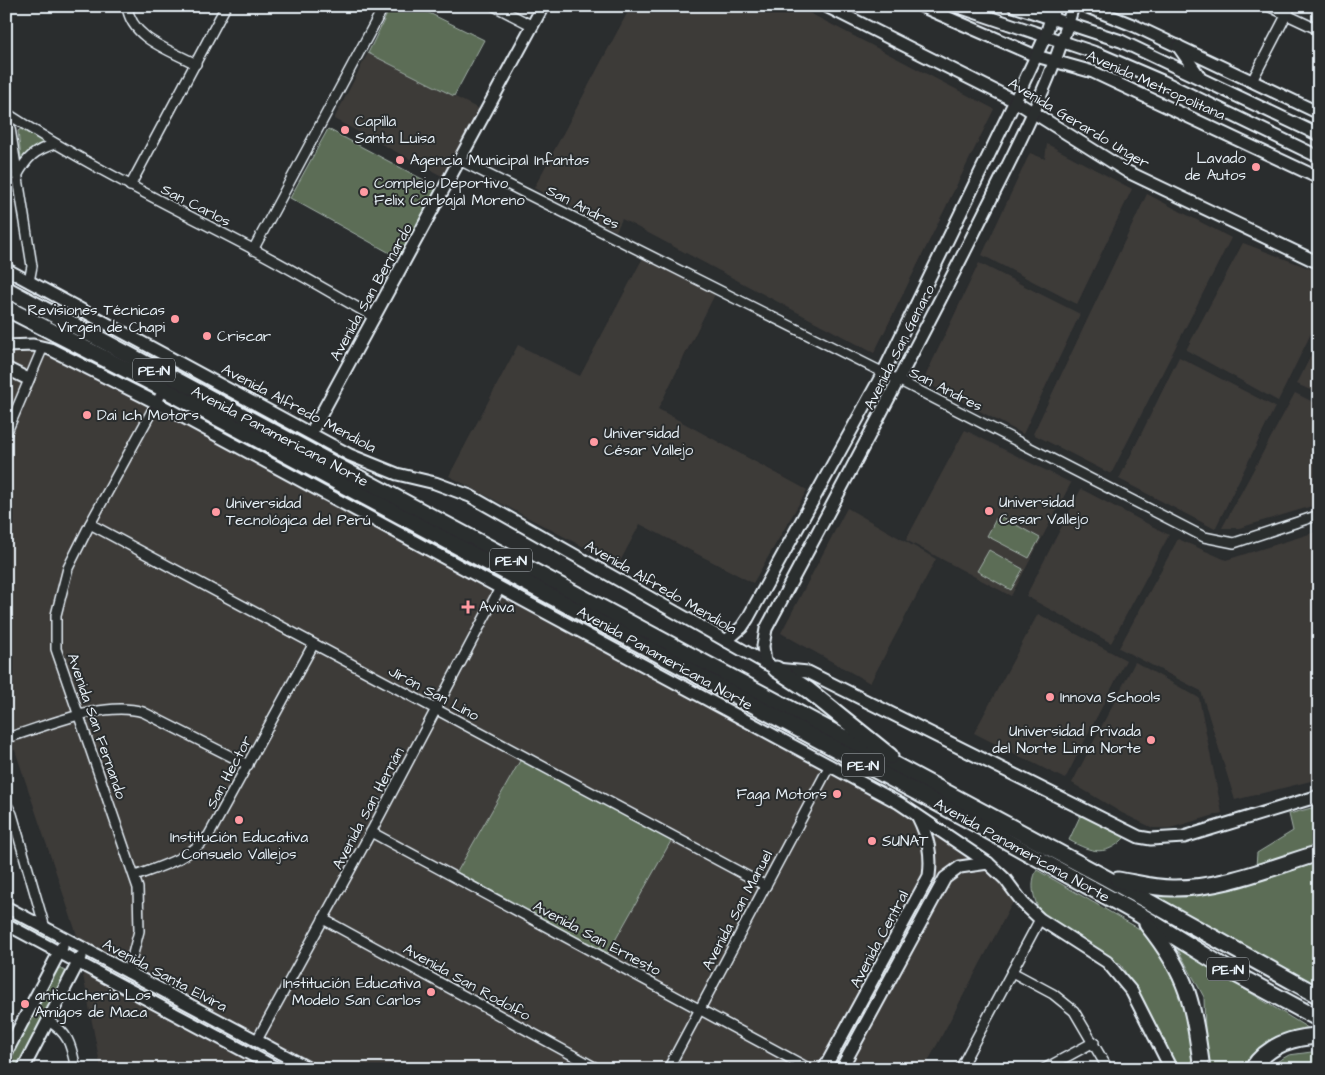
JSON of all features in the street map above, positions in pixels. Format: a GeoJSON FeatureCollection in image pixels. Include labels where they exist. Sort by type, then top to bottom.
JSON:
{"type":"FeatureCollection","features":[{"type":"Feature","properties":{"kind":"highway","name":"Avenida Panamericana Norte"},"geometry":{"type":"LineString","coordinates":[[6,289],[1106,878],[1319,996]]}},
{"type":"Feature","properties":{"kind":"highway","name":"Avenida Panamericana Norte"},"geometry":{"type":"LineString","coordinates":[[6,308],[164,389],[974,823],[1140,915],[1237,975],[1319,1020]]}},
{"type":"Feature","properties":{"kind":"highway"},"geometry":{"type":"LineString","coordinates":[[770,666],[808,690],[850,722],[910,773]]}},
{"type":"Feature","properties":{"kind":"highway"},"geometry":{"type":"LineString","coordinates":[[1106,878],[1149,886],[1193,887],[1226,881],[1319,853]]}},
{"type":"Feature","properties":{"kind":"highway"},"geometry":{"type":"LineString","coordinates":[[1140,915],[1173,959],[1180,973],[1192,1005],[1202,1069]]}},
{"type":"Feature","properties":{"kind":"highway"},"geometry":{"type":"LineString","coordinates":[[1252,1069],[1270,1050],[1294,1038],[1319,1036]]}},
{"type":"Feature","properties":{"kind":"main road","name":"Avenida San Bernardo"},"geometry":{"type":"LineString","coordinates":[[312,433],[543,6]]}},
{"type":"Feature","properties":{"kind":"main road","name":"Avenida Gerardo Unger"},"geometry":{"type":"LineString","coordinates":[[826,6],[1015,100],[1128,172],[1319,263]]}},
{"type":"Feature","properties":{"kind":"main road","name":"Avenida Metropolitana"},"geometry":{"type":"LineString","coordinates":[[922,6],[1036,56],[1093,72],[1319,178]]}},
{"type":"Feature","properties":{"kind":"main road","name":"Avenida Metropolitana"},"geometry":{"type":"LineString","coordinates":[[956,6],[1099,54],[1162,81],[1319,157]]}},
{"type":"Feature","properties":{"kind":"main road","name":"Avenida Metropolitana"},"geometry":{"type":"LineString","coordinates":[[1014,6],[1053,11],[1068,23],[1121,41],[1319,135]]}},
{"type":"Feature","properties":{"kind":"main road","name":"Avenida San Genaro"},"geometry":{"type":"LineString","coordinates":[[770,666],[762,646],[766,629],[900,381],[1034,111],[1057,61],[1073,6]]}},
{"type":"Feature","properties":{"kind":"main road"},"geometry":{"type":"LineString","coordinates":[[1085,6],[1178,46],[1319,113]]}},
{"type":"Feature","properties":{"kind":"main road","name":"Avenida San Genaro"},"geometry":{"type":"LineString","coordinates":[[726,641],[742,627],[748,618],[883,373],[1045,37],[1053,11]]}},
{"type":"Feature","properties":{"kind":"main road"},"geometry":{"type":"LineString","coordinates":[[1178,46],[1200,78]]}},
{"type":"Feature","properties":{"kind":"main road"},"geometry":{"type":"LineString","coordinates":[[1303,127],[1319,122]]}},
{"type":"Feature","properties":{"kind":"main road","name":"Avenida Alfredo Mendiola"},"geometry":{"type":"LineString","coordinates":[[6,269],[350,455],[397,474],[435,483],[470,496],[770,666],[808,672],[1139,837],[1151,839],[1184,837],[1319,796]]}},
{"type":"Feature","properties":{"kind":"main road"},"geometry":{"type":"LineString","coordinates":[[6,346],[33,345],[43,347],[157,403],[898,803],[988,862],[1005,879],[1023,903],[1040,919],[1107,962],[1132,992],[1171,1069]]}},
{"type":"Feature","properties":{"kind":"main road"},"geometry":{"type":"LineString","coordinates":[[6,368],[28,379]]}},
{"type":"Feature","properties":{"kind":"main road"},"geometry":{"type":"LineString","coordinates":[[817,495],[833,504]]}},
{"type":"Feature","properties":{"kind":"main road","name":"Avenida Central"},"geometry":{"type":"LineString","coordinates":[[824,1069],[929,876],[931,865],[928,840],[918,817]]}},
{"type":"Feature","properties":{"kind":"main road","name":"Avenida Central"},"geometry":{"type":"LineString","coordinates":[[841,1069],[911,937],[945,878],[951,872],[966,865],[988,862]]}},
{"type":"Feature","properties":{"kind":"main road","name":"Avenida Santa Elvira"},"geometry":{"type":"LineString","coordinates":[[6,907],[310,1069]]}},
{"type":"Feature","properties":{"kind":"main road","name":"Avenida Santa Elvira"},"geometry":{"type":"LineString","coordinates":[[6,924],[276,1067]]}},
{"type":"Feature","properties":{"kind":"main road"},"geometry":{"type":"LineString","coordinates":[[900,932],[911,937]]}},
{"type":"Feature","properties":{"kind":"main road"},"geometry":{"type":"LineString","coordinates":[[6,1053],[66,939]]}},
{"type":"Feature","properties":{"kind":"main road"},"geometry":{"type":"LineString","coordinates":[[22,1069],[85,949]]}},
{"type":"Feature","properties":{"kind":"main road"},"geometry":{"type":"LineString","coordinates":[[276,1067],[280,1052]]}},
{"type":"Feature","properties":{"kind":"street"},"geometry":{"type":"LineString","coordinates":[[127,6],[131,22],[138,31],[196,64]]}},
{"type":"Feature","properties":{"kind":"street"},"geometry":{"type":"LineString","coordinates":[[130,186],[226,6]]}},
{"type":"Feature","properties":{"kind":"street"},"geometry":{"type":"LineString","coordinates":[[253,250],[384,6]]}},
{"type":"Feature","properties":{"kind":"street"},"geometry":{"type":"LineString","coordinates":[[494,6],[532,26]]}},
{"type":"Feature","properties":{"kind":"street"},"geometry":{"type":"LineString","coordinates":[[1268,6],[1319,30]]}},
{"type":"Feature","properties":{"kind":"street"},"geometry":{"type":"LineString","coordinates":[[1252,81],[1292,6]]}},
{"type":"Feature","properties":{"kind":"street"},"geometry":{"type":"LineString","coordinates":[[6,103],[32,266],[29,282]]}},
{"type":"Feature","properties":{"kind":"street","name":"San Carlos"},"geometry":{"type":"LineString","coordinates":[[8,114],[55,144],[130,186],[253,250],[374,317]]}},
{"type":"Feature","properties":{"kind":"street"},"geometry":{"type":"LineString","coordinates":[[17,176],[26,159],[32,153],[55,144]]}},
{"type":"Feature","properties":{"kind":"street","name":"San Andres"},"geometry":{"type":"LineString","coordinates":[[459,160],[900,381],[1204,537],[1234,542],[1319,516]]}},
{"type":"Feature","properties":{"kind":"street"},"geometry":{"type":"LineString","coordinates":[[6,434],[43,347]]}},
{"type":"Feature","properties":{"kind":"street","name":"Avenida San Fernando"},"geometry":{"type":"LineString","coordinates":[[128,973],[139,931],[139,901],[135,876],[56,649],[56,615],[65,576],[90,524],[164,389]]}},
{"type":"Feature","properties":{"kind":"street","name":"Jirón San Lino"},"geometry":{"type":"LineString","coordinates":[[90,524],[766,886]]}},
{"type":"Feature","properties":{"kind":"street","name":"Avenida San Hernán"},"geometry":{"type":"LineString","coordinates":[[257,1040],[372,832],[500,588]]}},
{"type":"Feature","properties":{"kind":"street","name":"San Hector"},"geometry":{"type":"LineString","coordinates":[[135,876],[182,857],[201,844],[216,826],[313,645]]}},
{"type":"Feature","properties":{"kind":"street"},"geometry":{"type":"LineString","coordinates":[[6,740],[10,737],[78,716],[117,709],[137,710],[248,765]]}},
{"type":"Feature","properties":{"kind":"street","name":"Avenida San Manuel"},"geometry":{"type":"LineString","coordinates":[[668,1069],[830,765]]}},
{"type":"Feature","properties":{"kind":"street"},"geometry":{"type":"LineString","coordinates":[[6,803],[12,814],[45,928]]}},
{"type":"Feature","properties":{"kind":"street","name":"Avenida San Ernesto"},"geometry":{"type":"LineString","coordinates":[[372,832],[810,1069]]}},
{"type":"Feature","properties":{"kind":"street","name":"Avenida San Rodolfo"},"geometry":{"type":"LineString","coordinates":[[323,919],[598,1069]]}},
{"type":"Feature","properties":{"kind":"street"},"geometry":{"type":"LineString","coordinates":[[960,1069],[1040,919]]}},
{"type":"Feature","properties":{"kind":"street"},"geometry":{"type":"LineString","coordinates":[[1012,972],[1068,1005],[1080,1018],[1108,1069]]}},
{"type":"Feature","properties":{"kind":"street"},"geometry":{"type":"LineString","coordinates":[[48,1021],[61,1028],[67,1036],[76,1069]]}},
{"type":"Feature","properties":{"kind":"street"},"geometry":{"type":"LineString","coordinates":[[1044,1069],[1094,1042]]}},
{"type":"Feature","properties":{"kind":"shaded area"},"geometry":{"type":"Polygon","coordinates":[[[631,6],[796,6],[994,109],[874,353],[622,219],[616,231],[534,188],[631,6]]]}},
{"type":"Feature","properties":{"kind":"shaded area"},"geometry":{"type":"Polygon","coordinates":[[[368,53],[479,109],[442,176],[334,119],[368,53]]]}},
{"type":"Feature","properties":{"kind":"shaded area"},"geometry":{"type":"Polygon","coordinates":[[[1047,144],[1132,189],[1077,304],[982,255],[1030,153],[1045,159],[1047,144]]]}},
{"type":"Feature","properties":{"kind":"shaded area"},"geometry":{"type":"Polygon","coordinates":[[[1147,194],[1231,238],[1111,474],[1033,434],[1147,194]]]}},
{"type":"Feature","properties":{"kind":"shaded area"},"geometry":{"type":"Polygon","coordinates":[[[1243,243],[1319,272],[1319,317],[1278,401],[1186,350],[1243,243]]]}},
{"type":"Feature","properties":{"kind":"shaded area","name":"Universidad César Vallejo"},"geometry":{"type":"Polygon","coordinates":[[[645,254],[717,290],[658,409],[807,490],[753,583],[640,524],[618,565],[449,476],[518,345],[580,376],[645,254]]]}},
{"type":"Feature","properties":{"kind":"shaded area"},"geometry":{"type":"Polygon","coordinates":[[[979,263],[1080,314],[1023,434],[923,381],[979,263]]]}},
{"type":"Feature","properties":{"kind":"shaded area"},"geometry":{"type":"Polygon","coordinates":[[[40,337],[213,424],[906,802],[1012,873],[1013,902],[924,1069],[538,1069],[535,1062],[428,1069],[318,1069],[281,1062],[276,1069],[101,1069],[83,975],[85,959],[15,750],[6,752],[6,338],[40,337]]]}},
{"type":"Feature","properties":{"kind":"shaded area"},"geometry":{"type":"Polygon","coordinates":[[[1319,339],[1319,394],[1297,384],[1319,339]]]}},
{"type":"Feature","properties":{"kind":"shaded area"},"geometry":{"type":"Polygon","coordinates":[[[1179,357],[1275,407],[1215,529],[1119,479],[1179,357]]]}},
{"type":"Feature","properties":{"kind":"shaded area"},"geometry":{"type":"Polygon","coordinates":[[[1295,393],[1319,405],[1319,504],[1239,528],[1222,528],[1295,393]]]}},
{"type":"Feature","properties":{"kind":"shaded area","name":"Universidad Cesar Vallejo"},"geometry":{"type":"Polygon","coordinates":[[[965,430],[1071,483],[1011,596],[906,540],[965,430]]]}},
{"type":"Feature","properties":{"kind":"shaded area"},"geometry":{"type":"Polygon","coordinates":[[[1081,489],[1169,535],[1111,643],[1026,596],[1081,489]]]}},
{"type":"Feature","properties":{"kind":"shaded area"},"geometry":{"type":"Polygon","coordinates":[[[847,508],[936,559],[870,683],[781,633],[847,508]]]}},
{"type":"Feature","properties":{"kind":"shaded area"},"geometry":{"type":"Polygon","coordinates":[[[1319,531],[1319,779],[1235,800],[1201,691],[1119,648],[1178,539],[1226,560],[1319,531]]]}},
{"type":"Feature","properties":{"kind":"shaded area","name":"Innova Schools"},"geometry":{"type":"Polygon","coordinates":[[[1038,614],[1126,660],[1065,779],[974,733],[1038,614]]]}},
{"type":"Feature","properties":{"kind":"shaded area","name":"Universidad Privada del Norte Lima Norte"},"geometry":{"type":"Polygon","coordinates":[[[1135,662],[1199,698],[1222,813],[1170,828],[1153,828],[1122,813],[1072,783],[1135,662]]]}},
{"type":"Feature","properties":{"kind":"green space"},"geometry":{"type":"Polygon","coordinates":[[[391,6],[415,6],[484,40],[454,96],[368,53],[391,6]]]}},
{"type":"Feature","properties":{"kind":"green space"},"geometry":{"type":"Polygon","coordinates":[[[22,128],[43,141],[41,145],[25,158],[21,158],[18,131],[22,128]]]}},
{"type":"Feature","properties":{"kind":"green space","name":"Complejo Deportivo Felix Carbajal Moreno"},"geometry":{"type":"Polygon","coordinates":[[[328,129],[437,187],[399,258],[290,198],[328,129]]]}},
{"type":"Feature","properties":{"kind":"green space"},"geometry":{"type":"Polygon","coordinates":[[[998,515],[1040,538],[1029,558],[987,536],[998,515]]]}},
{"type":"Feature","properties":{"kind":"green space"},"geometry":{"type":"Polygon","coordinates":[[[989,550],[1023,569],[1011,590],[977,571],[989,550]]]}},
{"type":"Feature","properties":{"kind":"green space"},"geometry":{"type":"Polygon","coordinates":[[[521,759],[671,841],[608,953],[457,872],[521,759]]]}},
{"type":"Feature","properties":{"kind":"green space"},"geometry":{"type":"Polygon","coordinates":[[[1319,806],[1319,847],[1256,866],[1257,853],[1293,831],[1289,814],[1319,806]]]}},
{"type":"Feature","properties":{"kind":"green space"},"geometry":{"type":"Polygon","coordinates":[[[1082,812],[1126,836],[1112,847],[1099,851],[1085,848],[1069,840],[1082,812]]]}},
{"type":"Feature","properties":{"kind":"green space"},"geometry":{"type":"Polygon","coordinates":[[[1319,862],[1319,904],[1314,913],[1313,958],[1319,969],[1319,986],[1147,893],[1203,893],[1272,877],[1319,862]]]}},
{"type":"Feature","properties":{"kind":"green space"},"geometry":{"type":"Polygon","coordinates":[[[1037,870],[1143,931],[1164,955],[1185,995],[1196,1069],[1176,1069],[1149,1011],[1121,965],[1042,914],[1037,904],[1033,887],[1037,870]]]}},
{"type":"Feature","properties":{"kind":"green space"},"geometry":{"type":"Polygon","coordinates":[[[6,912],[55,939],[53,943],[6,920],[6,912]]]}},
{"type":"Feature","properties":{"kind":"green space"},"geometry":{"type":"Polygon","coordinates":[[[1177,948],[1308,1028],[1281,1037],[1247,1069],[1206,1069],[1204,997],[1177,948]]]}},
{"type":"Feature","properties":{"kind":"green space"},"geometry":{"type":"Polygon","coordinates":[[[57,967],[69,973],[17,1069],[6,1069],[6,1061],[57,967]]]}},
{"type":"Feature","properties":{"kind":"green space"},"geometry":{"type":"Polygon","coordinates":[[[1319,1051],[1319,1069],[1264,1069],[1289,1055],[1319,1051]]]}},
{"type":"Feature","properties":{"kind":"place","name":"Capilla Santa Luisa"},"geometry":{"type":"Point","coordinates":[345,130]}},
{"type":"Feature","properties":{"kind":"place","name":"Agencia Municipal Infantas"},"geometry":{"type":"Point","coordinates":[400,160]}},
{"type":"Feature","properties":{"kind":"place","name":"Lavado de Autos"},"geometry":{"type":"Point","coordinates":[1256,167]}},
{"type":"Feature","properties":{"kind":"place","name":"Complejo Deportivo Felix Carbajal Moreno"},"geometry":{"type":"Point","coordinates":[364,192]}},
{"type":"Feature","properties":{"kind":"place","name":"Revisiones Técnicas Virgen de Chapi"},"geometry":{"type":"Point","coordinates":[175,319]}},
{"type":"Feature","properties":{"kind":"place","name":"Criscar"},"geometry":{"type":"Point","coordinates":[207,336]}},
{"type":"Feature","properties":{"kind":"place","name":"Dai Ich Motors"},"geometry":{"type":"Point","coordinates":[87,415]}},
{"type":"Feature","properties":{"kind":"place","name":"Universidad César Vallejo"},"geometry":{"type":"Point","coordinates":[594,442]}},
{"type":"Feature","properties":{"kind":"place","name":"Universidad Cesar Vallejo"},"geometry":{"type":"Point","coordinates":[989,511]}},
{"type":"Feature","properties":{"kind":"place","name":"Universidad Tecnológica del Perú"},"geometry":{"type":"Point","coordinates":[216,512]}},
{"type":"Feature","properties":{"kind":"place","name":"Aviva"},"geometry":{"type":"Point","coordinates":[468,607]}},
{"type":"Feature","properties":{"kind":"place","name":"Innova Schools"},"geometry":{"type":"Point","coordinates":[1050,697]}},
{"type":"Feature","properties":{"kind":"place","name":"Universidad Privada del Norte Lima Norte"},"geometry":{"type":"Point","coordinates":[1151,740]}},
{"type":"Feature","properties":{"kind":"place","name":"Faga Motors"},"geometry":{"type":"Point","coordinates":[837,794]}},
{"type":"Feature","properties":{"kind":"place","name":"Institución Educativa Consuelo Vallejos"},"geometry":{"type":"Point","coordinates":[239,820]}},
{"type":"Feature","properties":{"kind":"place","name":"SUNAT"},"geometry":{"type":"Point","coordinates":[872,841]}},
{"type":"Feature","properties":{"kind":"place","name":"Institución Educativa Modelo San Carlos"},"geometry":{"type":"Point","coordinates":[431,992]}},
{"type":"Feature","properties":{"kind":"place","name":"anticucheria Los Amigos de Maca"},"geometry":{"type":"Point","coordinates":[25,1004]}}]}
